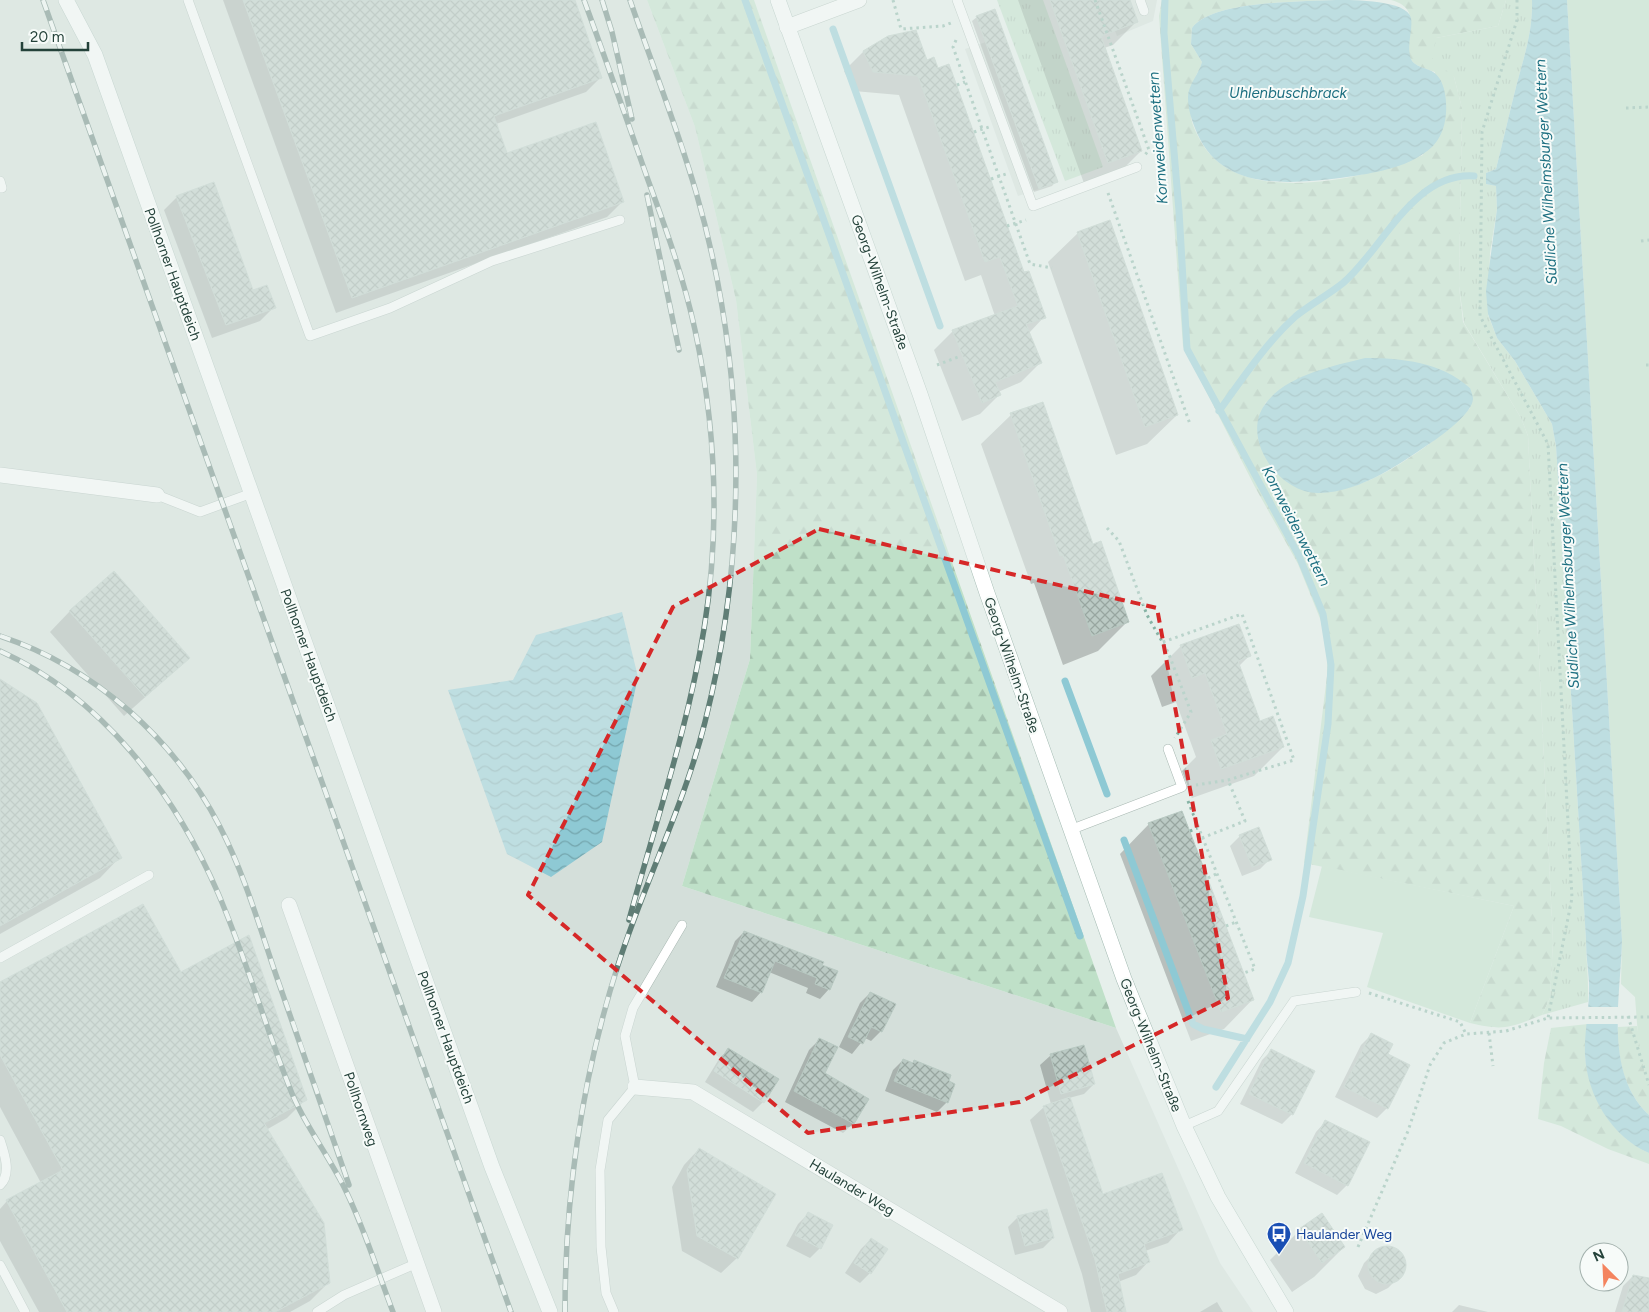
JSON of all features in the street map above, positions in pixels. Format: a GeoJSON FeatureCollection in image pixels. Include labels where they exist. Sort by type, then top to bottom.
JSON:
{"type":"FeatureCollection","features":[{"type":"Feature","properties":{"kind":"main road","name":"Pollhorner Hauptdeich"},"geometry":{"type":"LineString","coordinates":[[66,0],[95,55],[489,1158],[550,1312]]}},
{"type":"Feature","properties":{"kind":"main road","name":"Georg-Wilhelm-Straße"},"geometry":{"type":"LineString","coordinates":[[778,0],[920,394],[1070,830],[1124,979],[1184,1126],[1218,1197],[1286,1312]]}},
{"type":"Feature","properties":{"kind":"main road"},"geometry":{"type":"LineString","coordinates":[[787,27],[859,0]]}},
{"type":"Feature","properties":{"kind":"main road"},"geometry":{"type":"LineString","coordinates":[[0,474],[157,495]]}},
{"type":"Feature","properties":{"kind":"main road","name":"Pollhornweg"},"geometry":{"type":"LineString","coordinates":[[289,905],[415,1264],[434,1312]]}},
{"type":"Feature","properties":{"kind":"main road","name":"Haulander Weg"},"geometry":{"type":"LineString","coordinates":[[635,1087],[693,1092],[1060,1312]]}},
{"type":"Feature","properties":{"kind":"lane"},"geometry":{"type":"LineString","coordinates":[[188,0],[310,336],[390,308],[492,261],[620,220]]}},
{"type":"Feature","properties":{"kind":"lane"},"geometry":{"type":"LineString","coordinates":[[957,0],[1033,206],[1137,167]]}},
{"type":"Feature","properties":{"kind":"lane"},"geometry":{"type":"LineString","coordinates":[[1140,0],[1144,11]]}},
{"type":"Feature","properties":{"kind":"lane"},"geometry":{"type":"LineString","coordinates":[[0,181],[2,188],[0,188]]}},
{"type":"Feature","properties":{"kind":"lane"},"geometry":{"type":"LineString","coordinates":[[157,495],[200,512],[252,493]]}},
{"type":"Feature","properties":{"kind":"lane"},"geometry":{"type":"LineString","coordinates":[[1070,830],[1182,787],[1168,750]]}},
{"type":"Feature","properties":{"kind":"lane"},"geometry":{"type":"LineString","coordinates":[[0,958],[149,874]]}},
{"type":"Feature","properties":{"kind":"lane"},"geometry":{"type":"LineString","coordinates":[[614,1312],[606,1293],[601,1247],[600,1170],[608,1120],[635,1087],[625,1036],[633,1008],[682,925]]}},
{"type":"Feature","properties":{"kind":"lane"},"geometry":{"type":"LineString","coordinates":[[1184,1126],[1218,1111],[1294,1001],[1356,992]]}},
{"type":"Feature","properties":{"kind":"lane"},"geometry":{"type":"LineString","coordinates":[[0,1140],[7,1164],[3,1182],[0,1185]]}},
{"type":"Feature","properties":{"kind":"lane"},"geometry":{"type":"LineString","coordinates":[[317,1312],[344,1295],[415,1264]]}},
{"type":"Feature","properties":{"kind":"lane"},"geometry":{"type":"LineString","coordinates":[[0,1265],[25,1312]]}},
{"type":"Feature","properties":{"kind":"path"},"geometry":{"type":"LineString","coordinates":[[894,0],[901,29],[943,26],[963,18]]}},
{"type":"Feature","properties":{"kind":"path"},"geometry":{"type":"LineString","coordinates":[[1095,0],[1149,150],[1137,167]]}},
{"type":"Feature","properties":{"kind":"path"},"geometry":{"type":"LineString","coordinates":[[1517,0],[1517,20],[1482,132],[1480,316],[1548,444],[1572,898],[1548,1018]]}},
{"type":"Feature","properties":{"kind":"path"},"geometry":{"type":"LineString","coordinates":[[963,18],[953,47],[1030,264],[1052,268]]}},
{"type":"Feature","properties":{"kind":"path"},"geometry":{"type":"LineString","coordinates":[[1626,108],[1649,107]]}},
{"type":"Feature","properties":{"kind":"path"},"geometry":{"type":"LineString","coordinates":[[1103,180],[1190,424]]}},
{"type":"Feature","properties":{"kind":"path"},"geometry":{"type":"LineString","coordinates":[[1007,226],[1029,219]]}},
{"type":"Feature","properties":{"kind":"path"},"geometry":{"type":"LineString","coordinates":[[1641,241],[1649,240]]}},
{"type":"Feature","properties":{"kind":"path"},"geometry":{"type":"LineString","coordinates":[[937,365],[958,357]]}},
{"type":"Feature","properties":{"kind":"path"},"geometry":{"type":"LineString","coordinates":[[1107,528],[1119,541],[1147,615],[1163,642],[1191,712],[1168,750]]}},
{"type":"Feature","properties":{"kind":"path"},"geometry":{"type":"LineString","coordinates":[[1163,642],[1242,614],[1294,760],[1228,780],[1182,787],[1254,969],[1244,973]]}},
{"type":"Feature","properties":{"kind":"path"},"geometry":{"type":"LineString","coordinates":[[1202,838],[1245,821],[1228,780]]}},
{"type":"Feature","properties":{"kind":"path"},"geometry":{"type":"LineString","coordinates":[[1190,831],[1198,828]]}},
{"type":"Feature","properties":{"kind":"path"},"geometry":{"type":"LineString","coordinates":[[1208,878],[1217,874]]}},
{"type":"Feature","properties":{"kind":"path"},"geometry":{"type":"LineString","coordinates":[[1226,926],[1236,922]]}},
{"type":"Feature","properties":{"kind":"path"},"geometry":{"type":"LineString","coordinates":[[1356,992],[1366,992],[1460,1022],[1466,1034]]}},
{"type":"Feature","properties":{"kind":"path"},"geometry":{"type":"LineString","coordinates":[[1358,1247],[1408,1131],[1434,1056],[1444,1042],[1466,1034],[1506,1031],[1548,1018],[1583,1016],[1649,1017]]}},
{"type":"Feature","properties":{"kind":"path"},"geometry":{"type":"LineString","coordinates":[[1626,1016],[1649,1085]]}},
{"type":"Feature","properties":{"kind":"path"},"geometry":{"type":"LineString","coordinates":[[1489,1033],[1493,1066]]}},
{"type":"Feature","properties":{"kind":"highlighted area"},"geometry":{"type":"Polygon","coordinates":[[[819,529],[1157,608],[1228,998],[1020,1102],[808,1133],[528,895],[673,607],[819,529]]]}},
{"type":"Feature","properties":{"kind":"shaded area"},"geometry":{"type":"Polygon","coordinates":[[[0,0],[647,0],[695,127],[736,300],[757,475],[750,659],[682,886],[1116,1028],[1220,1263],[1253,1312],[0,1312],[0,0]]]}},
{"type":"Feature","properties":{"kind":"shaded area"},"geometry":{"type":"Polygon","coordinates":[[[1103,0],[1157,0],[1153,21],[1117,36],[1103,0]]]}},
{"type":"Feature","properties":{"kind":"shaded area"},"geometry":{"type":"Polygon","coordinates":[[[986,42],[1039,189],[1018,196],[965,49],[986,42]]]}},
{"type":"Feature","properties":{"kind":"green space"},"geometry":{"type":"Polygon","coordinates":[[[647,0],[754,0],[1116,1028],[682,886],[750,659],[757,475],[736,300],[695,127],[647,0]]]}},
{"type":"Feature","properties":{"kind":"green space"},"geometry":{"type":"Polygon","coordinates":[[[997,0],[1043,0],[1103,167],[1065,181],[997,0]]]}},
{"type":"Feature","properties":{"kind":"green space"},"geometry":{"type":"Polygon","coordinates":[[[1162,0],[1336,0],[1281,2],[1238,7],[1218,12],[1203,19],[1192,28],[1191,44],[1202,62],[1194,85],[1191,117],[1194,128],[1203,145],[1222,165],[1246,177],[1275,182],[1307,183],[1339,179],[1370,172],[1423,155],[1435,72],[1419,66],[1411,60],[1408,52],[1410,18],[1408,11],[1402,5],[1391,0],[1506,0],[1498,26],[1436,38],[1454,77],[1462,108],[1459,286],[1463,322],[1521,418],[1528,436],[1553,942],[1550,998],[1542,1015],[1522,1023],[1506,1027],[1491,1027],[1470,1023],[1514,906],[1304,863],[1327,676],[1327,654],[1321,621],[1298,564],[1255,487],[1183,346],[1159,16],[1162,0]],[[1439,369],[1266,402],[1258,429],[1319,493],[1338,490],[1371,480],[1401,463],[1433,441],[1460,419],[1470,408],[1470,388],[1439,369]]]}},
{"type":"Feature","properties":{"kind":"green space"},"geometry":{"type":"Polygon","coordinates":[[[1506,0],[1532,0],[1532,11],[1527,44],[1496,169],[1486,173],[1486,184],[1496,186],[1497,209],[1490,253],[1488,315],[1497,338],[1515,361],[1552,424],[1556,446],[1588,986],[1588,1002],[1542,1015],[1550,998],[1553,942],[1528,436],[1521,418],[1464,323],[1459,286],[1462,108],[1454,77],[1432,58],[1436,38],[1498,26],[1506,0]]]}},
{"type":"Feature","properties":{"kind":"green space"},"geometry":{"type":"Polygon","coordinates":[[[1567,0],[1649,0],[1649,1081],[1646,1081],[1638,1036],[1635,997],[1621,984],[1622,940],[1567,0]]]}},
{"type":"Feature","properties":{"kind":"green space"},"geometry":{"type":"Polygon","coordinates":[[[1322,866],[1514,906],[1470,1023],[1367,987],[1383,933],[1309,917],[1322,866]]]}},
{"type":"Feature","properties":{"kind":"green space"},"geometry":{"type":"Polygon","coordinates":[[[1588,1024],[1585,1055],[1591,1085],[1597,1099],[1604,1113],[1623,1136],[1635,1146],[1649,1153],[1649,1164],[1608,1149],[1561,1126],[1538,1119],[1544,1063],[1551,1028],[1588,1024]]]}},
{"type":"Feature","properties":{"kind":"green space"},"geometry":{"type":"Polygon","coordinates":[[[1637,1026],[1646,1080],[1649,1081],[1649,1115],[1628,1086],[1619,1051],[1618,1027],[1637,1026]]]}},
{"type":"Feature","properties":{"kind":"water","name":"Uhlenbuschbrack"},"geometry":{"type":"Polygon","coordinates":[[[1336,0],[1379,2],[1390,4],[1407,12],[1411,18],[1409,46],[1411,60],[1416,65],[1430,70],[1437,75],[1443,85],[1446,103],[1445,119],[1437,142],[1423,154],[1394,168],[1340,178],[1299,182],[1258,180],[1240,174],[1223,165],[1208,152],[1192,120],[1188,93],[1202,62],[1191,44],[1192,28],[1203,19],[1218,12],[1238,7],[1281,2],[1336,0]]]}},
{"type":"Feature","properties":{"kind":"water","name":"Südliche Wilhelmsburger Wettern"},"geometry":{"type":"Polygon","coordinates":[[[1532,0],[1567,0],[1622,940],[1618,1032],[1620,1055],[1625,1077],[1635,1097],[1649,1115],[1649,1153],[1624,1137],[1613,1126],[1596,1100],[1587,1070],[1585,1046],[1589,982],[1556,446],[1552,424],[1515,361],[1497,338],[1488,314],[1486,291],[1497,209],[1496,186],[1486,184],[1486,173],[1496,169],[1527,44],[1532,0]]]}},
{"type":"Feature","properties":{"kind":"water"},"geometry":{"type":"Polygon","coordinates":[[[1365,358],[1393,359],[1420,363],[1447,372],[1470,388],[1473,398],[1472,404],[1458,422],[1435,440],[1395,467],[1366,482],[1350,488],[1319,493],[1304,491],[1290,484],[1267,461],[1260,447],[1257,432],[1259,417],[1266,403],[1286,385],[1311,373],[1365,358]]]}},
{"type":"Feature","properties":{"kind":"water"},"geometry":{"type":"Polygon","coordinates":[[[622,612],[638,677],[602,842],[551,877],[507,854],[448,690],[513,680],[536,635],[622,612]]]}},
{"type":"Feature","properties":{"kind":"pier"},"geometry":{"type":"Polygon","coordinates":[[[1586,1007],[1622,1007],[1621,1024],[1585,1024],[1586,1007]]]}},
{"type":"Feature","properties":{"kind":"building"},"geometry":{"type":"Polygon","coordinates":[[[243,0],[575,0],[602,78],[494,116],[507,153],[596,122],[624,202],[352,298],[243,0]]]}},
{"type":"Feature","properties":{"kind":"building"},"geometry":{"type":"Polygon","coordinates":[[[1050,0],[1130,0],[1138,22],[1101,36],[1142,151],[1108,163],[1050,0]]]}},
{"type":"Feature","properties":{"kind":"building"},"geometry":{"type":"Polygon","coordinates":[[[995,9],[1058,182],[1039,189],[976,16],[995,9]]]}},
{"type":"Feature","properties":{"kind":"building"},"geometry":{"type":"Polygon","coordinates":[[[916,30],[927,60],[934,57],[938,68],[949,64],[1024,272],[1029,271],[1046,318],[1026,324],[1042,363],[995,382],[1001,395],[982,403],[952,330],[1018,306],[1000,257],[985,262],[918,76],[873,72],[863,51],[888,36],[916,30]]]}},
{"type":"Feature","properties":{"kind":"building"},"geometry":{"type":"Polygon","coordinates":[[[214,182],[253,290],[267,285],[276,308],[226,325],[176,196],[214,182]]]}},
{"type":"Feature","properties":{"kind":"building"},"geometry":{"type":"Polygon","coordinates":[[[1110,220],[1178,415],[1145,427],[1077,232],[1110,220]]]}},
{"type":"Feature","properties":{"kind":"building"},"geometry":{"type":"Polygon","coordinates":[[[1043,402],[1093,544],[1101,541],[1129,622],[1092,636],[1063,555],[1060,556],[1010,413],[1043,402]]]}},
{"type":"Feature","properties":{"kind":"building"},"geometry":{"type":"Polygon","coordinates":[[[114,571],[190,658],[145,697],[69,611],[114,571]]]}},
{"type":"Feature","properties":{"kind":"building"},"geometry":{"type":"Polygon","coordinates":[[[1239,624],[1251,656],[1238,661],[1260,721],[1273,716],[1284,747],[1221,769],[1211,740],[1227,734],[1205,673],[1192,678],[1180,645],[1239,624]]]}},
{"type":"Feature","properties":{"kind":"building"},"geometry":{"type":"Polygon","coordinates":[[[0,679],[37,703],[122,858],[0,926],[0,679]]]}},
{"type":"Feature","properties":{"kind":"building"},"geometry":{"type":"Polygon","coordinates":[[[1182,811],[1254,1000],[1221,1012],[1148,823],[1182,811]]]}},
{"type":"Feature","properties":{"kind":"building"},"geometry":{"type":"Polygon","coordinates":[[[1259,827],[1272,860],[1252,867],[1239,835],[1259,827]]]}},
{"type":"Feature","properties":{"kind":"building"},"geometry":{"type":"Polygon","coordinates":[[[143,904],[181,972],[249,935],[307,1100],[264,1123],[324,1223],[330,1283],[275,1312],[67,1312],[6,1200],[63,1170],[0,1055],[0,982],[143,904]]]}},
{"type":"Feature","properties":{"kind":"building"},"geometry":{"type":"Polygon","coordinates":[[[744,931],[824,962],[822,965],[838,971],[830,990],[815,984],[817,978],[775,961],[762,993],[724,978],[744,931]]]}},
{"type":"Feature","properties":{"kind":"building"},"geometry":{"type":"Polygon","coordinates":[[[870,992],[896,1004],[882,1032],[871,1027],[863,1044],[848,1037],[870,992]]]}},
{"type":"Feature","properties":{"kind":"building"},"geometry":{"type":"Polygon","coordinates":[[[1371,1033],[1393,1044],[1388,1054],[1410,1065],[1388,1109],[1344,1087],[1371,1033]]]}},
{"type":"Feature","properties":{"kind":"building"},"geometry":{"type":"Polygon","coordinates":[[[819,1038],[838,1047],[825,1073],[869,1099],[854,1124],[794,1091],[819,1038]]]}},
{"type":"Feature","properties":{"kind":"building"},"geometry":{"type":"Polygon","coordinates":[[[1084,1045],[1095,1084],[1061,1094],[1050,1054],[1084,1045]]]}},
{"type":"Feature","properties":{"kind":"building"},"geometry":{"type":"Polygon","coordinates":[[[728,1048],[779,1079],[764,1103],[714,1071],[728,1048]]]}},
{"type":"Feature","properties":{"kind":"building"},"geometry":{"type":"Polygon","coordinates":[[[1271,1049],[1315,1071],[1293,1115],[1249,1094],[1271,1049]]]}},
{"type":"Feature","properties":{"kind":"building"},"geometry":{"type":"Polygon","coordinates":[[[903,1059],[913,1063],[914,1060],[951,1075],[949,1081],[955,1084],[948,1103],[894,1081],[903,1059]]]}},
{"type":"Feature","properties":{"kind":"building"},"geometry":{"type":"Polygon","coordinates":[[[1070,1097],[1103,1194],[1162,1173],[1183,1230],[1144,1244],[1150,1262],[1118,1274],[1126,1312],[1107,1312],[1095,1260],[1043,1106],[1070,1097]]]}},
{"type":"Feature","properties":{"kind":"building"},"geometry":{"type":"Polygon","coordinates":[[[1325,1120],[1370,1142],[1348,1186],[1304,1163],[1325,1120]]]}},
{"type":"Feature","properties":{"kind":"building"},"geometry":{"type":"Polygon","coordinates":[[[699,1148],[776,1194],[738,1259],[697,1236],[687,1170],[699,1148]]]}},
{"type":"Feature","properties":{"kind":"building"},"geometry":{"type":"Polygon","coordinates":[[[1047,1209],[1054,1238],[1025,1246],[1017,1216],[1047,1209]]]}},
{"type":"Feature","properties":{"kind":"building"},"geometry":{"type":"Polygon","coordinates":[[[808,1212],[833,1225],[821,1249],[795,1235],[808,1212]]]}},
{"type":"Feature","properties":{"kind":"building"},"geometry":{"type":"Polygon","coordinates":[[[1322,1213],[1345,1247],[1322,1263],[1299,1229],[1322,1213]]]}},
{"type":"Feature","properties":{"kind":"building"},"geometry":{"type":"Polygon","coordinates":[[[871,1238],[888,1249],[871,1274],[854,1263],[871,1238]]]}},
{"type":"Feature","properties":{"kind":"building"},"geometry":{"type":"Polygon","coordinates":[[[1387,1246],[1400,1252],[1406,1265],[1400,1278],[1387,1284],[1374,1278],[1368,1265],[1374,1252],[1387,1246]]]}},
{"type":"Feature","properties":{"kind":"building"},"geometry":{"type":"Polygon","coordinates":[[[1633,1275],[1649,1278],[1649,1312],[1622,1312],[1633,1275]]]}},
{"type":"Feature","properties":{"kind":"waterway"},"geometry":{"type":"LineString","coordinates":[[745,0],[1080,936]]}},
{"type":"Feature","properties":{"kind":"waterway","name":"Kornweidenwettern"},"geometry":{"type":"LineString","coordinates":[[1165,0],[1164,33],[1179,211],[1187,349],[1299,556],[1323,614],[1331,665],[1328,724],[1303,896],[1288,963],[1270,1002],[1216,1087]]}},
{"type":"Feature","properties":{"kind":"waterway"},"geometry":{"type":"LineString","coordinates":[[833,29],[940,326]]}},
{"type":"Feature","properties":{"kind":"waterway"},"geometry":{"type":"LineString","coordinates":[[1219,411],[1255,361],[1285,326],[1343,283],[1416,199],[1433,186],[1452,178],[1474,176]]}},
{"type":"Feature","properties":{"kind":"waterway"},"geometry":{"type":"LineString","coordinates":[[1065,681],[1107,794]]}},
{"type":"Feature","properties":{"kind":"waterway"},"geometry":{"type":"LineString","coordinates":[[1124,840],[1193,1024],[1203,1029],[1247,1039]]}},
{"type":"Feature","properties":{"kind":"railway"},"geometry":{"type":"LineString","coordinates":[[43,0],[511,1312]]}},
{"type":"Feature","properties":{"kind":"railway"},"geometry":{"type":"LineString","coordinates":[[584,0],[686,292],[695,330],[708,404],[713,479],[714,517],[709,592],[697,666],[680,739],[629,920]]}},
{"type":"Feature","properties":{"kind":"railway"},"geometry":{"type":"LineString","coordinates":[[602,0],[612,32],[632,119]]}},
{"type":"Feature","properties":{"kind":"railway"},"geometry":{"type":"LineString","coordinates":[[565,1312],[568,1223],[572,1180],[585,1093],[605,1007],[628,934],[686,784],[705,722],[719,656],[729,590],[735,523],[736,457],[732,390],[725,323],[713,257],[689,168],[630,0]]}},
{"type":"Feature","properties":{"kind":"railway"},"geometry":{"type":"LineString","coordinates":[[647,195],[679,350]]}},
{"type":"Feature","properties":{"kind":"railway"},"geometry":{"type":"LineString","coordinates":[[0,636],[35,649],[99,687],[128,710],[155,736],[180,764],[201,795],[220,827],[244,881],[349,1185]]}},
{"type":"Feature","properties":{"kind":"railway"},"geometry":{"type":"LineString","coordinates":[[0,651],[37,670],[71,694],[102,721],[131,751],[157,784],[180,819],[200,855],[228,917],[294,1099],[351,1202],[393,1312]]}},
{"type":"Feature","properties":{"kind":"place","name":"Haulander Weg"},"geometry":{"type":"Point","coordinates":[1279,1255]}}]}
